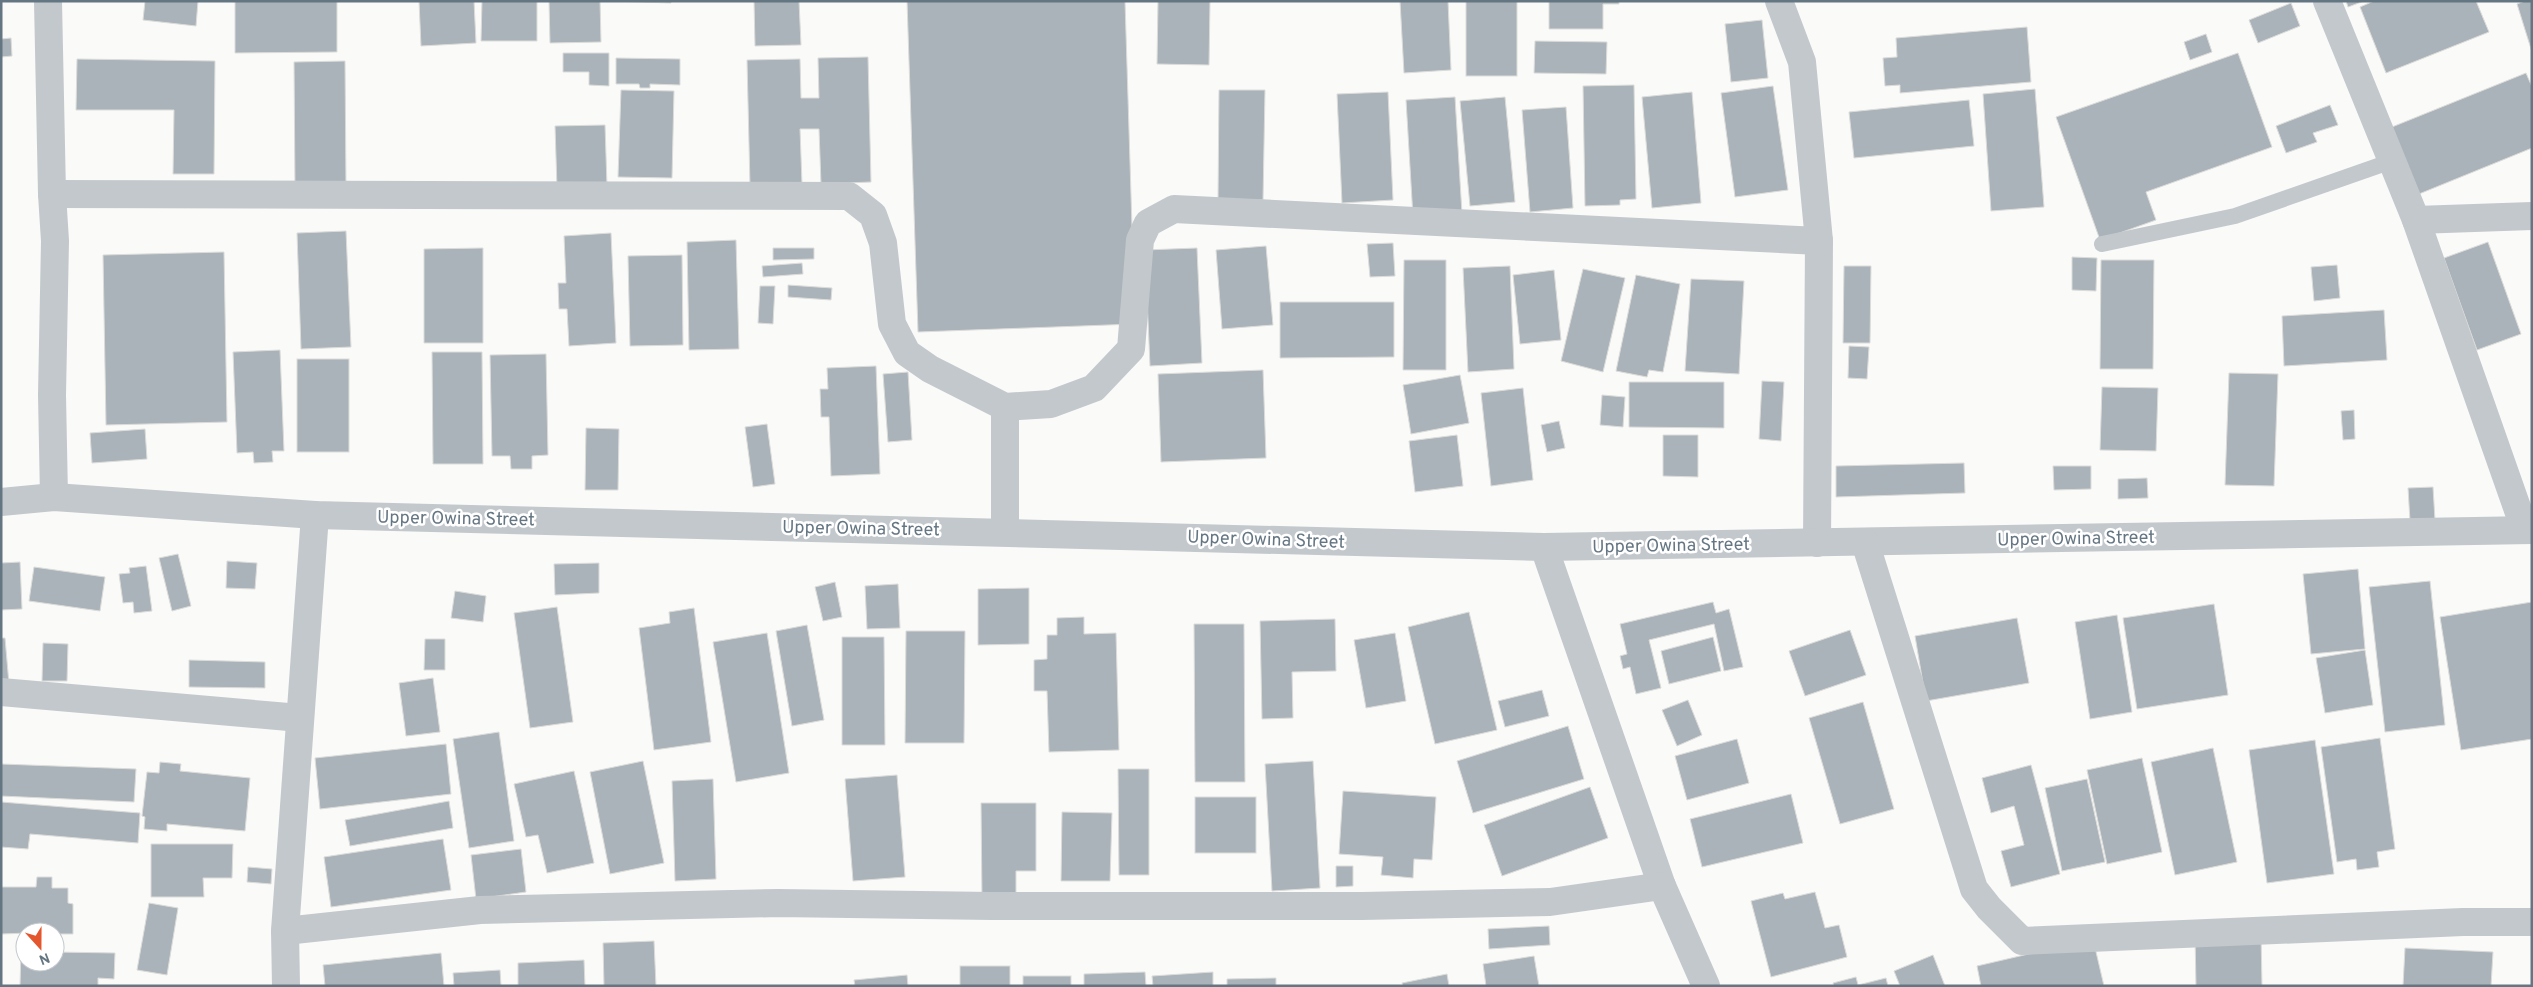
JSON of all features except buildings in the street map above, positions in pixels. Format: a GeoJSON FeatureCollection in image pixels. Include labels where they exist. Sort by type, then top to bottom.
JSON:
{"type":"FeatureCollection","features":[{"type":"Feature","properties":{"kind":"street"},"geometry":{"type":"LineString","coordinates":[[48,1],[52,194],[56,241],[52,395],[54,497]]}},
{"type":"Feature","properties":{"kind":"street"},"geometry":{"type":"LineString","coordinates":[[1779,1],[1802,62],[1819,242],[1817,543]]}},
{"type":"Feature","properties":{"kind":"street"},"geometry":{"type":"LineString","coordinates":[[2327,1],[2416,220],[2528,530]]}},
{"type":"Feature","properties":{"kind":"street"},"geometry":{"type":"LineString","coordinates":[[52,194],[849,196],[873,215],[884,243],[892,324],[908,353],[930,369],[1005,407],[1051,404],[1094,388],[1131,349],[1140,240],[1148,223],[1174,209],[1819,242]]}},
{"type":"Feature","properties":{"kind":"street"},"geometry":{"type":"LineString","coordinates":[[2416,220],[2532,216]]}},
{"type":"Feature","properties":{"kind":"street"},"geometry":{"type":"LineString","coordinates":[[1005,407],[1006,532]]}},
{"type":"Feature","properties":{"kind":"street","name":"Upper Owina Street"},"geometry":{"type":"LineString","coordinates":[[1,502],[54,497],[315,515],[1006,532],[1544,548],[2528,530]]}},
{"type":"Feature","properties":{"kind":"street"},"geometry":{"type":"LineString","coordinates":[[286,986],[285,931],[315,515]]}},
{"type":"Feature","properties":{"kind":"street"},"geometry":{"type":"LineString","coordinates":[[1865,542],[1974,889],[1989,908],[2022,941],[2453,923],[2532,922]]}},
{"type":"Feature","properties":{"kind":"street"},"geometry":{"type":"LineString","coordinates":[[1544,548],[1662,886],[1706,986]]}},
{"type":"Feature","properties":{"kind":"street"},"geometry":{"type":"LineString","coordinates":[[1,692],[300,718]]}},
{"type":"Feature","properties":{"kind":"street"},"geometry":{"type":"LineString","coordinates":[[285,931],[480,910],[778,903],[1362,906],[1550,902],[1662,886]]}},
{"type":"Feature","properties":{"kind":"lane"},"geometry":{"type":"LineString","coordinates":[[2102,244],[2235,216],[2392,161]]}}]}
